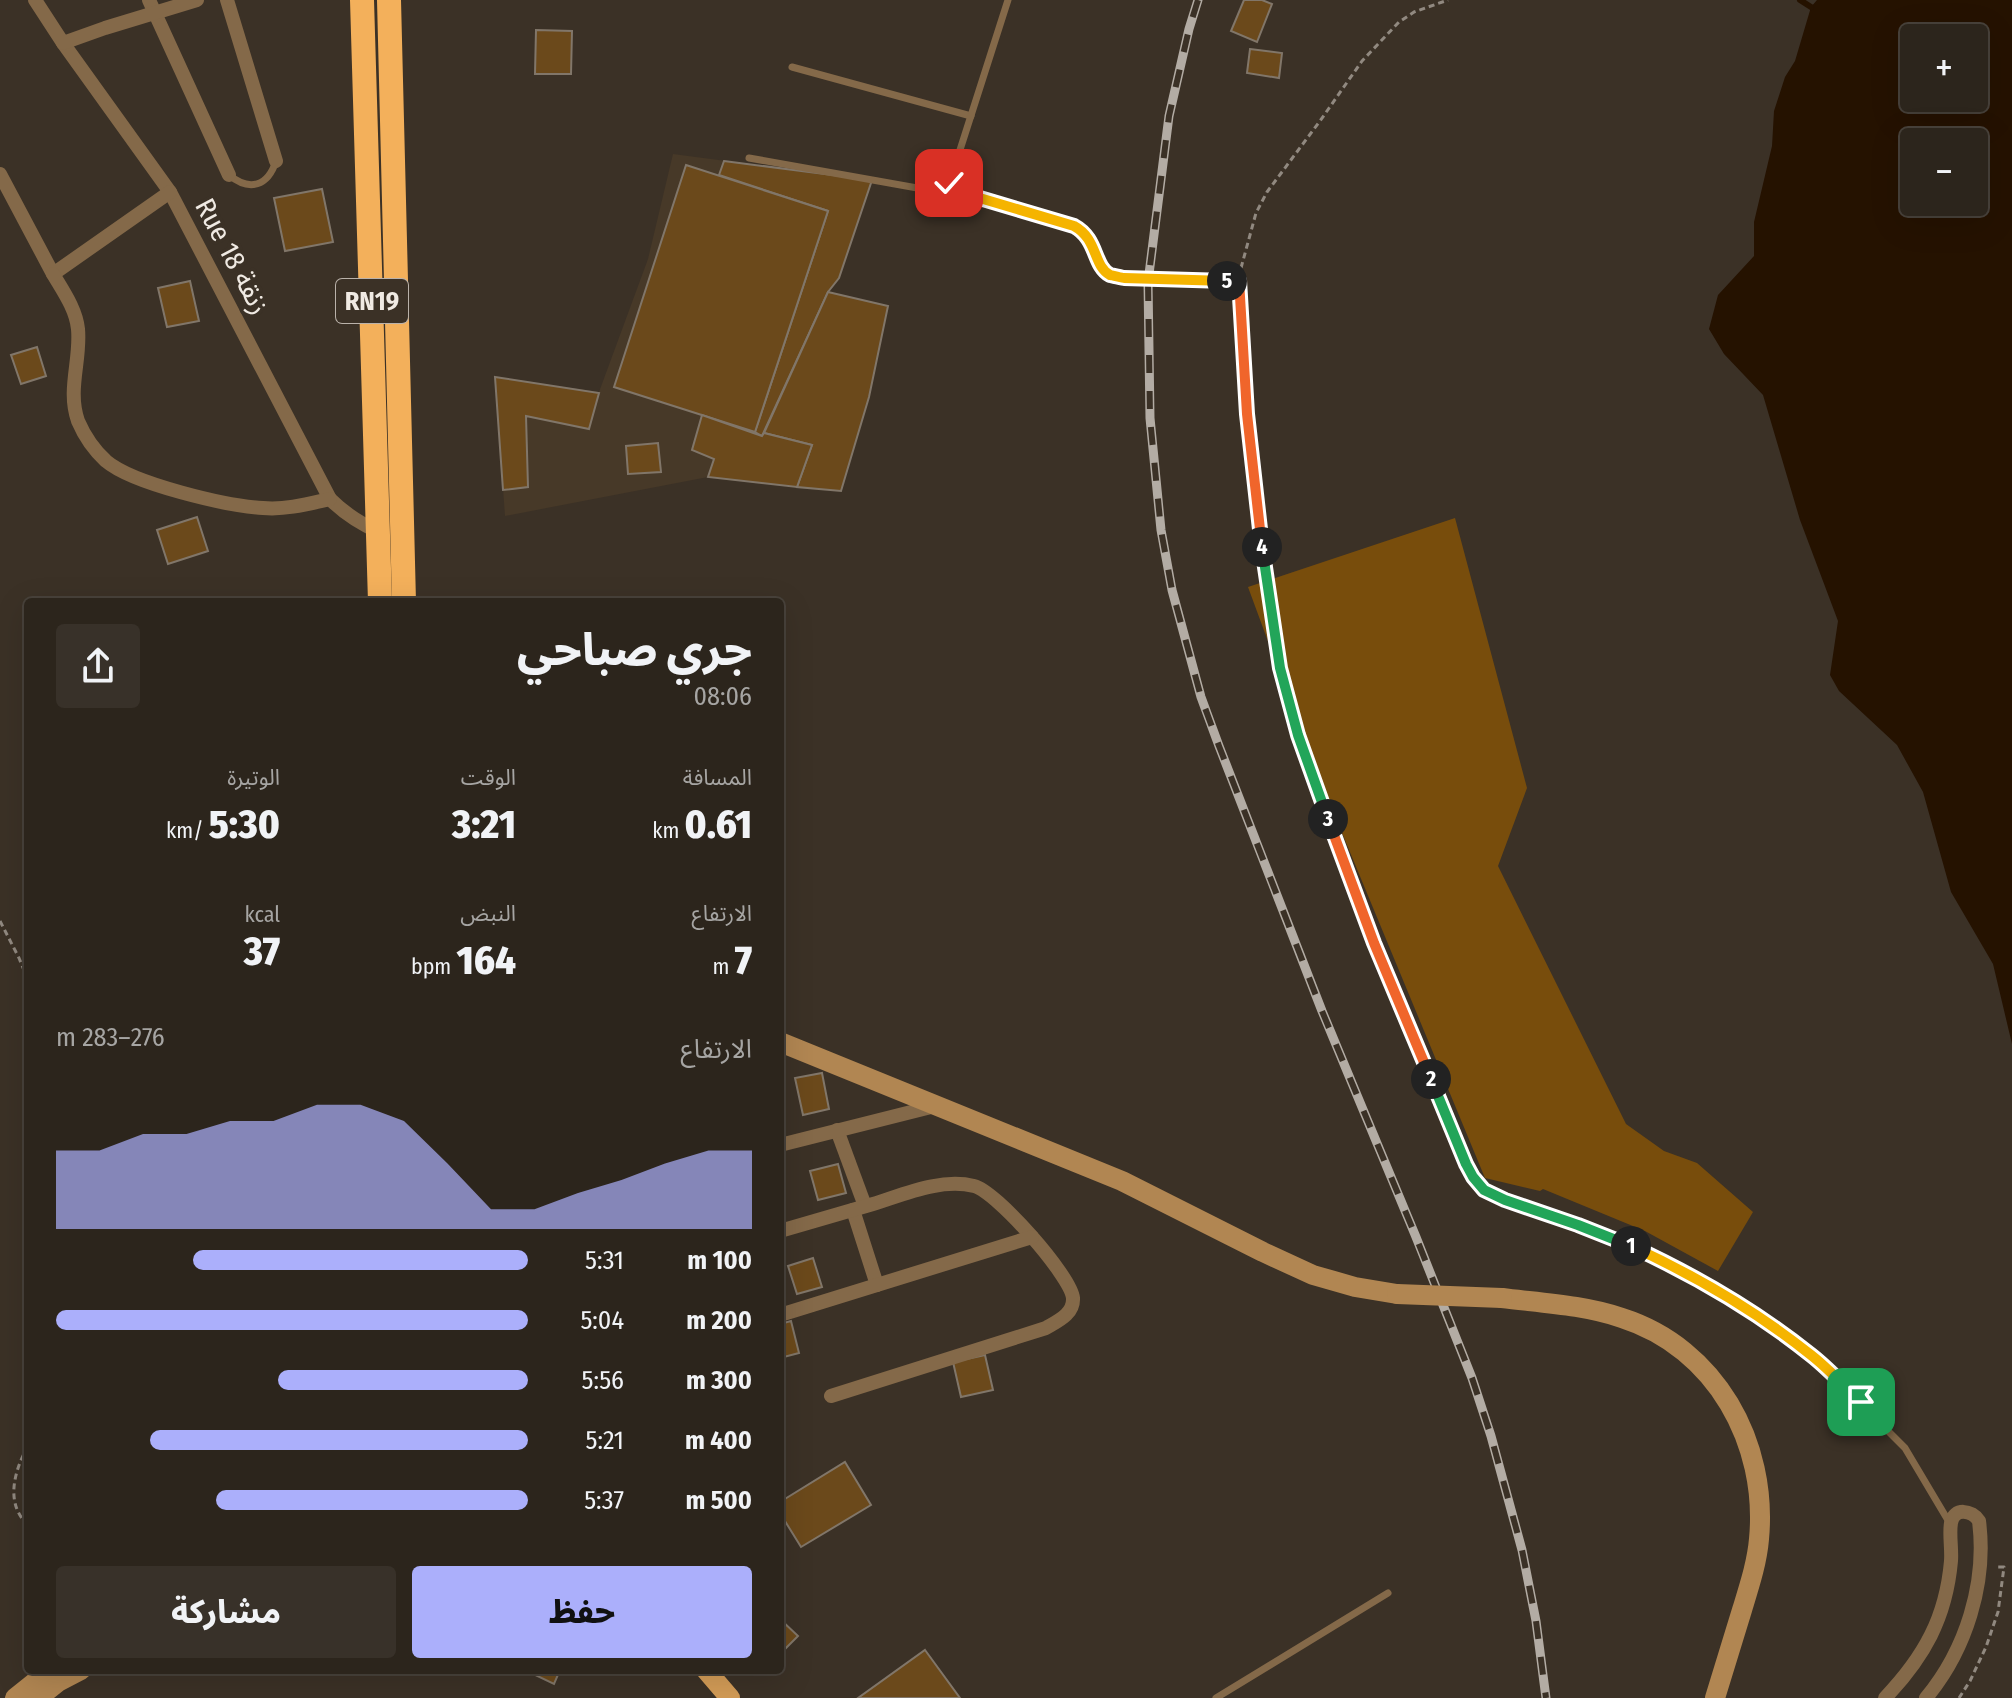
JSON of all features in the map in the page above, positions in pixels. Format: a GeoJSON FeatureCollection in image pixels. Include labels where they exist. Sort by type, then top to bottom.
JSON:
{"type":"FeatureCollection","features":[{"type":"Feature","properties":{"kind":"highway","name":"RN19"},"geometry":{"type":"LineString","coordinates":[[362,0],[380,598]]}},
{"type":"Feature","properties":{"kind":"highway","name":"RN19"},"geometry":{"type":"LineString","coordinates":[[389,0],[404,598]]}},
{"type":"Feature","properties":{"kind":"main road"},"geometry":{"type":"LineString","coordinates":[[784,1044],[1122,1181],[1313,1275],[1355,1287],[1397,1294],[1502,1298],[1584,1308],[1622,1317],[1669,1339],[1707,1371],[1734,1412],[1750,1445],[1760,1500],[1754,1571],[1715,1698]]}},
{"type":"Feature","properties":{"kind":"main road"},"geometry":{"type":"LineString","coordinates":[[15,1698],[45,1674]]}},
{"type":"Feature","properties":{"kind":"main road"},"geometry":{"type":"LineString","coordinates":[[38,1698],[73,1674]]}},
{"type":"Feature","properties":{"kind":"main road"},"geometry":{"type":"LineString","coordinates":[[709,1674],[730,1698]]}},
{"type":"Feature","properties":{"kind":"street","name":"Rue 18 زنقة"},"geometry":{"type":"LineString","coordinates":[[35,0],[170,192],[330,499],[344,514],[379,532]]}},
{"type":"Feature","properties":{"kind":"street"},"geometry":{"type":"LineString","coordinates":[[63,43],[151,6],[197,0]]}},
{"type":"Feature","properties":{"kind":"street"},"geometry":{"type":"LineString","coordinates":[[227,0],[276,161]]}},
{"type":"Feature","properties":{"kind":"street"},"geometry":{"type":"LineString","coordinates":[[151,6],[229,175]]}},
{"type":"Feature","properties":{"kind":"street"},"geometry":{"type":"LineString","coordinates":[[0,174],[70,303],[78,327],[74,380],[78,420],[86,438],[107,462],[140,480],[264,509],[330,499]]}},
{"type":"Feature","properties":{"kind":"street"},"geometry":{"type":"LineString","coordinates":[[53,274],[170,192]]}},
{"type":"Feature","properties":{"kind":"street"},"geometry":{"type":"LineString","coordinates":[[784,1144],[935,1106]]}},
{"type":"Feature","properties":{"kind":"street"},"geometry":{"type":"LineString","coordinates":[[837,1130],[877,1285]]}},
{"type":"Feature","properties":{"kind":"street"},"geometry":{"type":"LineString","coordinates":[[784,1226],[940,1184],[976,1186],[996,1199],[1032,1237],[1065,1278],[1073,1297],[1064,1318],[1046,1328],[831,1396]]}},
{"type":"Feature","properties":{"kind":"street"},"geometry":{"type":"LineString","coordinates":[[784,1314],[1032,1237]]}},
{"type":"Feature","properties":{"kind":"street"},"geometry":{"type":"LineString","coordinates":[[1885,1698],[1917,1661],[1941,1615],[1951,1560],[1950,1524],[1963,1511],[1975,1515],[1979,1521],[1981,1565],[1967,1625],[1955,1656],[1940,1682],[1926,1698]]}},
{"type":"Feature","properties":{"kind":"lane"},"geometry":{"type":"LineString","coordinates":[[946,188],[1008,0]]}},
{"type":"Feature","properties":{"kind":"lane"},"geometry":{"type":"LineString","coordinates":[[792,67],[971,116]]}},
{"type":"Feature","properties":{"kind":"lane"},"geometry":{"type":"LineString","coordinates":[[749,158],[934,191],[946,188],[1074,226],[1084,231],[1099,262],[1111,275],[1124,278],[1239,280],[1247,414],[1269,599],[1284,681],[1298,735],[1364,918],[1473,1177],[1484,1190],[1505,1200],[1578,1225],[1682,1270],[1755,1313],[1814,1357],[1905,1448],[1950,1524]]}},
{"type":"Feature","properties":{"kind":"lane"},"geometry":{"type":"LineString","coordinates":[[229,175],[239,183],[251,185],[263,182],[273,173],[276,161]]}},
{"type":"Feature","properties":{"kind":"lane"},"geometry":{"type":"LineString","coordinates":[[1216,1698],[1388,1593]]}},
{"type":"Feature","properties":{"kind":"path"},"geometry":{"type":"LineString","coordinates":[[1239,280],[1256,213],[1267,192],[1362,61],[1399,22],[1414,12],[1448,0]]}},
{"type":"Feature","properties":{"kind":"path"},"geometry":{"type":"LineString","coordinates":[[0,921],[24,970]]}},
{"type":"Feature","properties":{"kind":"path"},"geometry":{"type":"LineString","coordinates":[[24,1454],[14,1484],[19,1512],[24,1521]]}},
{"type":"Feature","properties":{"kind":"path"},"geometry":{"type":"LineString","coordinates":[[1959,1698],[1979,1665],[1998,1612],[2004,1567],[1981,1565]]}},
{"type":"Feature","properties":{"kind":"shaded area"},"geometry":{"type":"Polygon","coordinates":[[[1817,0],[2012,0],[2012,1044],[1993,964],[1951,892],[1923,792],[1897,745],[1839,691],[1830,675],[1838,621],[1800,520],[1763,395],[1724,354],[1709,329],[1718,295],[1754,256],[1754,222],[1772,146],[1774,111],[1785,77],[1795,61],[1811,7],[1817,0]]]}},
{"type":"Feature","properties":{"kind":"shaded area"},"geometry":{"type":"Polygon","coordinates":[[[673,154],[872,180],[839,278],[829,292],[888,306],[869,397],[841,491],[708,477],[505,516],[495,377],[599,392],[648,259],[673,154]]]}},
{"type":"Feature","properties":{"kind":"shaded area"},"geometry":{"type":"Polygon","coordinates":[[[1455,518],[1527,788],[1498,866],[1626,1124],[1664,1151],[1697,1163],[1753,1212],[1718,1271],[1645,1231],[1543,1189],[1540,1191],[1485,1178],[1311,758],[1248,587],[1455,518]]]}},
{"type":"Feature","properties":{"kind":"building"},"geometry":{"type":"Polygon","coordinates":[[[1244,0],[1262,0],[1272,4],[1257,42],[1231,31],[1244,0]]]}},
{"type":"Feature","properties":{"kind":"building"},"geometry":{"type":"Polygon","coordinates":[[[536,30],[572,31],[571,74],[535,74],[536,30]]]}},
{"type":"Feature","properties":{"kind":"building"},"geometry":{"type":"Polygon","coordinates":[[[1250,49],[1282,53],[1279,78],[1247,73],[1250,49]]]}},
{"type":"Feature","properties":{"kind":"building"},"geometry":{"type":"Polygon","coordinates":[[[724,161],[872,180],[839,278],[828,292],[762,436],[755,432],[828,211],[719,175],[724,161]]]}},
{"type":"Feature","properties":{"kind":"building"},"geometry":{"type":"Polygon","coordinates":[[[686,165],[828,211],[755,432],[614,387],[686,165]]]}},
{"type":"Feature","properties":{"kind":"building"},"geometry":{"type":"Polygon","coordinates":[[[322,189],[333,242],[285,251],[274,198],[322,189]]]}},
{"type":"Feature","properties":{"kind":"building"},"geometry":{"type":"Polygon","coordinates":[[[190,281],[199,321],[167,327],[158,288],[190,281]]]}},
{"type":"Feature","properties":{"kind":"building"},"geometry":{"type":"Polygon","coordinates":[[[828,292],[888,306],[869,397],[841,491],[797,487],[812,445],[764,433],[828,292]]]}},
{"type":"Feature","properties":{"kind":"building"},"geometry":{"type":"Polygon","coordinates":[[[37,347],[46,376],[21,384],[11,355],[37,347]]]}},
{"type":"Feature","properties":{"kind":"building"},"geometry":{"type":"Polygon","coordinates":[[[495,377],[599,393],[589,429],[526,416],[528,487],[503,490],[495,377]]]}},
{"type":"Feature","properties":{"kind":"building"},"geometry":{"type":"Polygon","coordinates":[[[702,415],[762,436],[764,433],[812,445],[797,487],[708,477],[714,459],[692,450],[702,415]]]}},
{"type":"Feature","properties":{"kind":"building"},"geometry":{"type":"Polygon","coordinates":[[[658,443],[661,472],[628,474],[626,446],[658,443]]]}},
{"type":"Feature","properties":{"kind":"building"},"geometry":{"type":"Polygon","coordinates":[[[197,517],[208,551],[168,564],[157,530],[197,517]]]}},
{"type":"Feature","properties":{"kind":"building"},"geometry":{"type":"Polygon","coordinates":[[[822,1073],[829,1109],[803,1115],[795,1078],[822,1073]]]}},
{"type":"Feature","properties":{"kind":"building"},"geometry":{"type":"Polygon","coordinates":[[[838,1164],[846,1193],[818,1200],[810,1171],[838,1164]]]}},
{"type":"Feature","properties":{"kind":"building"},"geometry":{"type":"Polygon","coordinates":[[[813,1258],[822,1287],[797,1294],[788,1266],[813,1258]]]}},
{"type":"Feature","properties":{"kind":"building"},"geometry":{"type":"Polygon","coordinates":[[[791,1321],[799,1353],[784,1357],[784,1323],[791,1321]]]}},
{"type":"Feature","properties":{"kind":"building"},"geometry":{"type":"Polygon","coordinates":[[[985,1355],[993,1390],[961,1397],[953,1362],[985,1355]]]}},
{"type":"Feature","properties":{"kind":"building"},"geometry":{"type":"Polygon","coordinates":[[[845,1462],[871,1505],[801,1547],[784,1519],[784,1500],[845,1462]]]}},
{"type":"Feature","properties":{"kind":"building"},"geometry":{"type":"Polygon","coordinates":[[[784,1623],[798,1636],[784,1650],[784,1623]]]}},
{"type":"Feature","properties":{"kind":"building"},"geometry":{"type":"Polygon","coordinates":[[[925,1650],[960,1698],[858,1698],[925,1650]]]}},
{"type":"Feature","properties":{"kind":"building"},"geometry":{"type":"Polygon","coordinates":[[[533,1674],[558,1674],[554,1684],[533,1674]]]}},
{"type":"Feature","properties":{"kind":"waterway"},"geometry":{"type":"LineString","coordinates":[[1800,0],[1811,7]]}},
{"type":"Feature","properties":{"kind":"railway"},"geometry":{"type":"LineString","coordinates":[[1198,0],[1169,116],[1148,282],[1150,418],[1161,530],[1172,590],[1201,697],[1219,746],[1322,1011],[1472,1378],[1522,1550],[1536,1621],[1546,1698]]}},
{"type":"Feature","properties":{"kind":"route"},"geometry":{"type":"LineString","coordinates":[[949,183],[946,188],[1084,231],[1099,262],[1111,275],[1124,278],[1239,280],[1247,414],[1280,668],[1298,735],[1355,893],[1473,1177],[1484,1190],[1505,1200],[1578,1225],[1682,1270],[1755,1313],[1814,1357],[1861,1402]]}}]}
